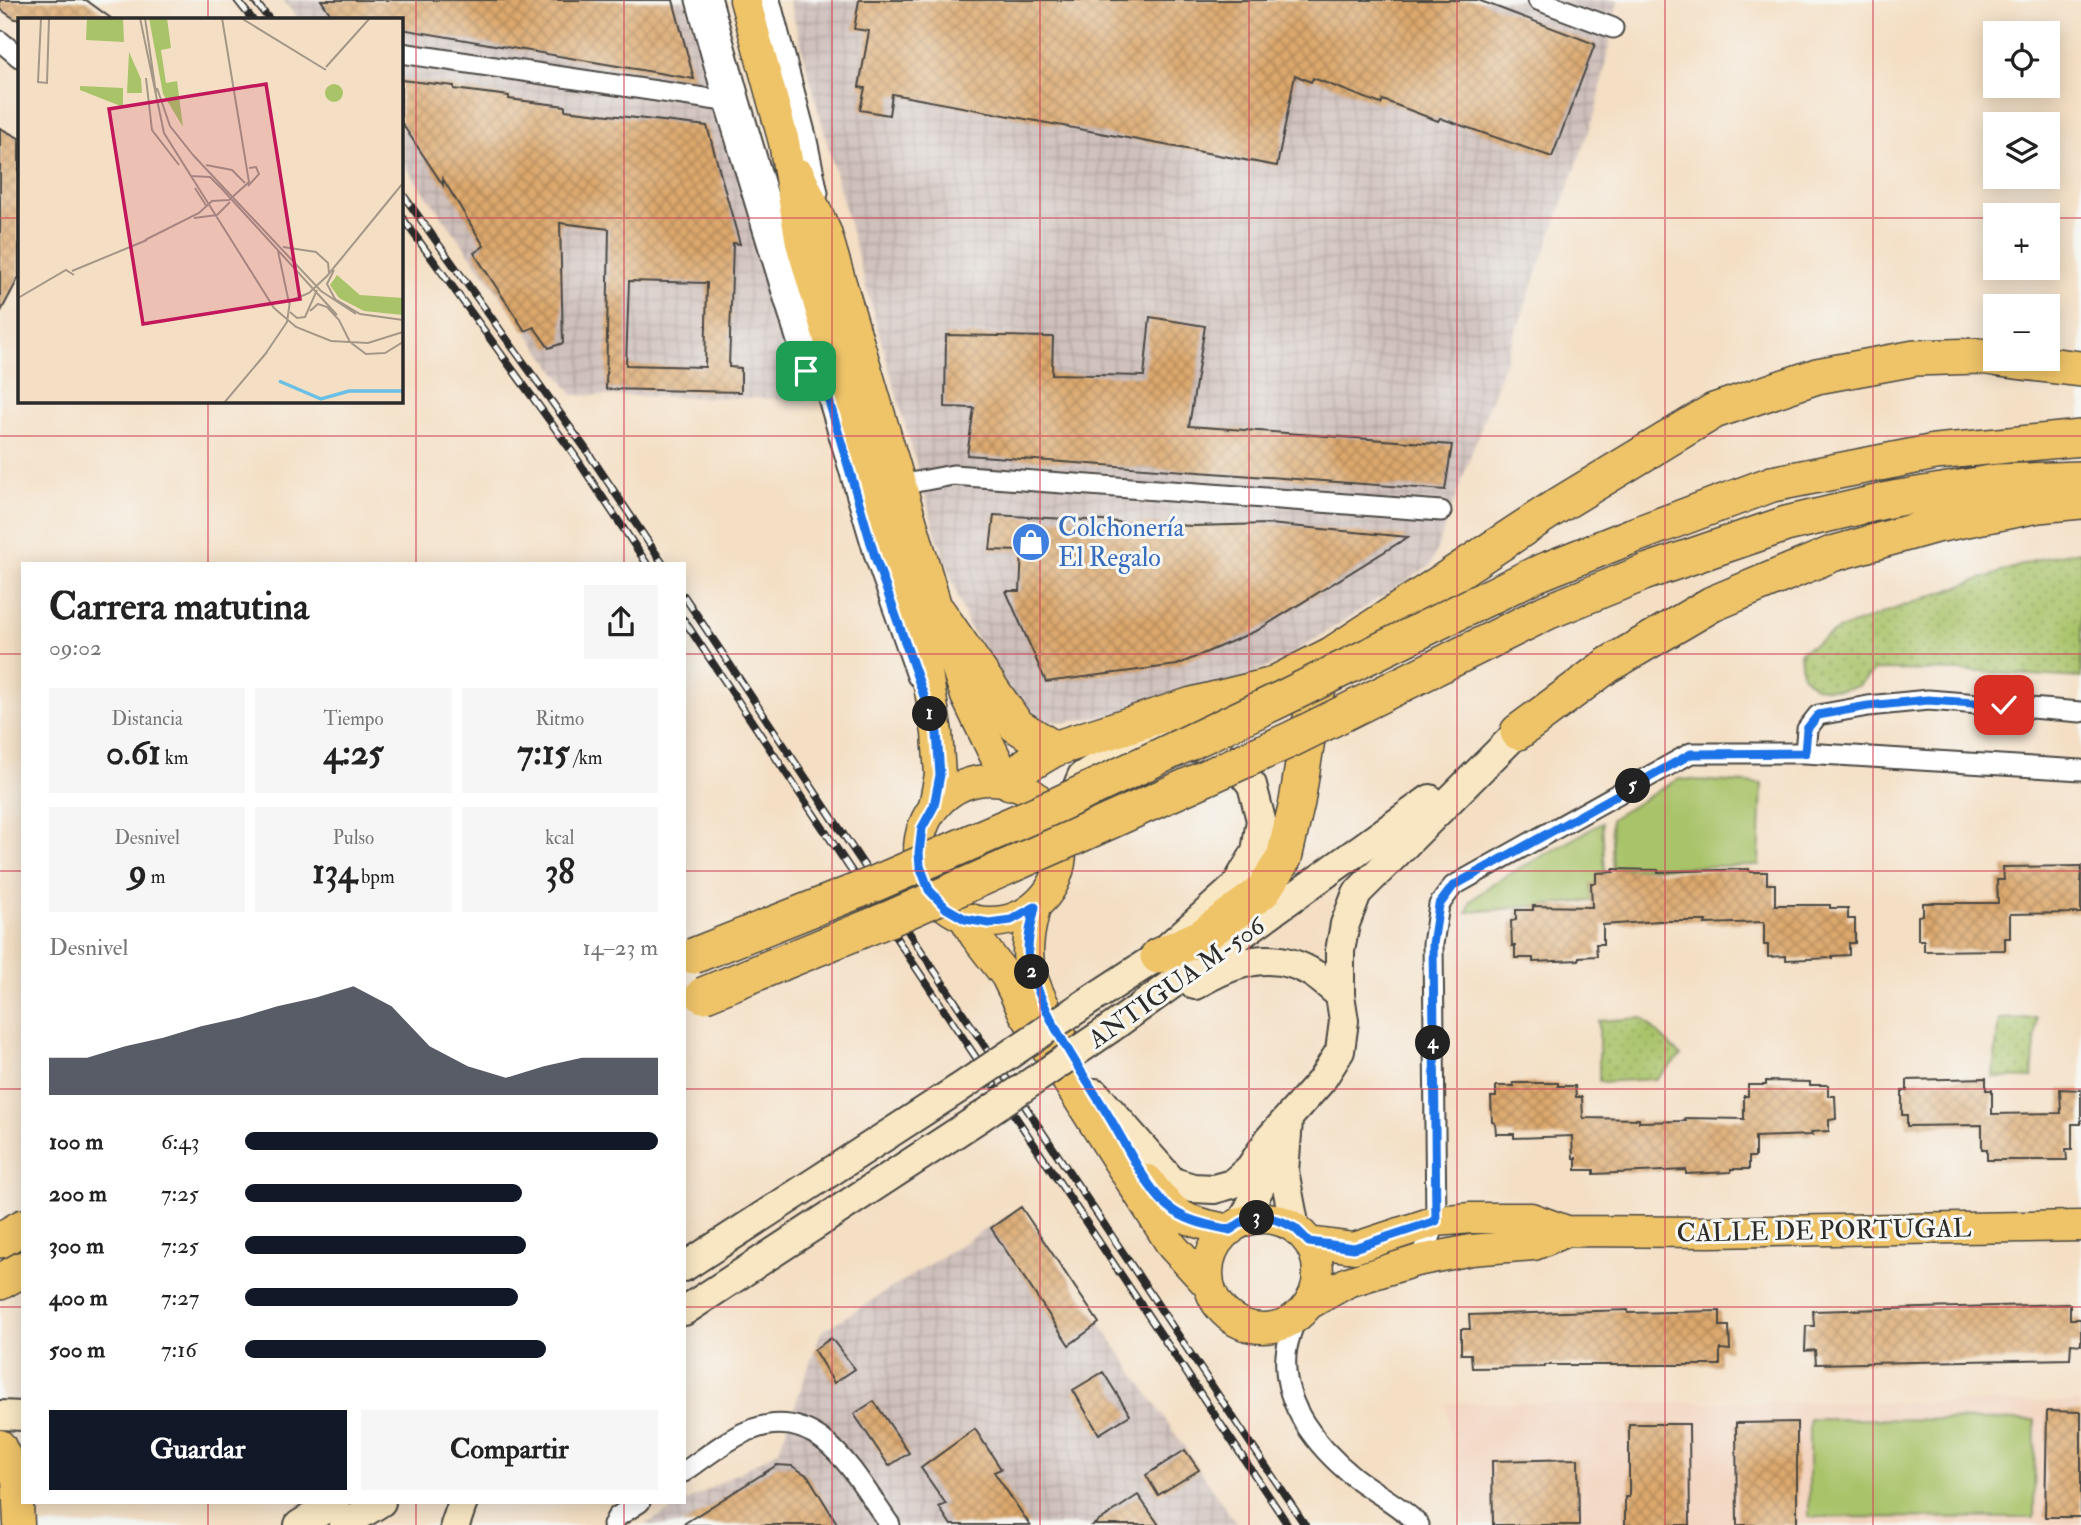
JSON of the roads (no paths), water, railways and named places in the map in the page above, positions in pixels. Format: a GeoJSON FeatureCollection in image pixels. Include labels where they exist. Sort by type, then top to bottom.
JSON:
{"type":"FeatureCollection","features":[{"type":"Feature","properties":{"kind":"highway"},"geometry":{"type":"LineString","coordinates":[[1008,782],[1027,765],[1054,750],[1192,705],[1270,686],[1331,655],[1555,508],[1714,411],[1817,376],[1915,358],[1983,357]]}},
{"type":"Feature","properties":{"kind":"highway"},"geometry":{"type":"LineString","coordinates":[[2060,366],[2081,369]]}},
{"type":"Feature","properties":{"kind":"highway"},"geometry":{"type":"LineString","coordinates":[[689,958],[872,885],[1059,804],[1534,575],[1632,536],[1772,484],[1935,452],[2081,438]]}},
{"type":"Feature","properties":{"kind":"highway"},"geometry":{"type":"LineString","coordinates":[[693,998],[889,919],[1068,840],[1292,739],[1547,612],[1646,572],[1786,524],[1893,499],[1997,482],[2081,479]]}},
{"type":"Feature","properties":{"kind":"highway"},"geometry":{"type":"LineString","coordinates":[[1518,732],[1608,665],[1712,604],[1832,554],[1936,525],[2038,505],[2081,501]]}},
{"type":"Feature","properties":{"kind":"highway"},"geometry":{"type":"LineString","coordinates":[[938,612],[1016,725],[1054,750]]}},
{"type":"Feature","properties":{"kind":"highway"},"geometry":{"type":"LineString","coordinates":[[1158,956],[1201,937],[1262,892],[1284,858],[1312,716],[1331,655]]}},
{"type":"Feature","properties":{"kind":"highway"},"geometry":{"type":"LineString","coordinates":[[0,1240],[21,1228]]}},
{"type":"Feature","properties":{"kind":"highway"},"geometry":{"type":"LineString","coordinates":[[0,1282],[21,1270]]}},
{"type":"Feature","properties":{"kind":"main road"},"geometry":{"type":"LineString","coordinates":[[745,0],[784,142],[801,243],[923,649],[937,733],[940,775],[934,806],[922,828],[920,866],[929,890],[946,908],[965,919],[989,923],[1011,920],[1035,907],[1051,889],[1060,864],[1060,839],[1052,815],[1036,796],[1008,782],[993,779],[968,783],[946,795],[934,806]]}},
{"type":"Feature","properties":{"kind":"main road"},"geometry":{"type":"LineString","coordinates":[[784,142],[826,232],[938,612],[966,696],[1008,782]]}},
{"type":"Feature","properties":{"kind":"main road"},"geometry":{"type":"LineString","coordinates":[[1035,907],[1028,946],[1029,963],[1043,1004],[1139,1168],[1165,1204],[1182,1216],[1201,1224],[1236,1226]]}},
{"type":"Feature","properties":{"kind":"main road"},"geometry":{"type":"LineString","coordinates":[[965,919],[1006,976],[1024,1013],[1172,1246],[1209,1286],[1222,1310],[1244,1325],[1271,1328],[1303,1311],[1317,1288],[1319,1272],[1316,1256],[1302,1235],[1283,1222],[1256,1218],[1236,1226],[1219,1241],[1208,1270],[1209,1286]]}},
{"type":"Feature","properties":{"kind":"main road","name":"CALLE DE PORTUGAL"},"geometry":{"type":"LineString","coordinates":[[1302,1235],[1354,1248],[1436,1221],[1471,1218],[1531,1218],[1567,1231],[2081,1226]]}},
{"type":"Feature","properties":{"kind":"main road","name":"CALLE DE PORTUGAL"},"geometry":{"type":"LineString","coordinates":[[1303,1311],[1348,1282],[1416,1261],[1471,1250],[1534,1245],[1567,1231]]}},
{"type":"Feature","properties":{"kind":"main road"},"geometry":{"type":"LineString","coordinates":[[0,1445],[17,1479],[19,1525]]}},
{"type":"Feature","properties":{"kind":"street"},"geometry":{"type":"LineString","coordinates":[[696,0],[806,371],[824,384]]}},
{"type":"Feature","properties":{"kind":"street"},"geometry":{"type":"LineString","coordinates":[[712,0],[875,557],[937,733]]}},
{"type":"Feature","properties":{"kind":"street"},"geometry":{"type":"LineString","coordinates":[[770,0],[806,136],[826,232]]}},
{"type":"Feature","properties":{"kind":"street"},"geometry":{"type":"LineString","coordinates":[[1538,0],[1613,28]]}},
{"type":"Feature","properties":{"kind":"street"},"geometry":{"type":"LineString","coordinates":[[0,41],[18,56]]}},
{"type":"Feature","properties":{"kind":"street"},"geometry":{"type":"LineString","coordinates":[[402,53],[724,101]]}},
{"type":"Feature","properties":{"kind":"street"},"geometry":{"type":"LineString","coordinates":[[900,485],[953,475],[1441,511]]}},
{"type":"Feature","properties":{"kind":"street"},"geometry":{"type":"LineString","coordinates":[[1805,753],[1807,729],[1818,715],[1868,706],[1928,700],[2081,712]]}},
{"type":"Feature","properties":{"kind":"street"},"geometry":{"type":"LineString","coordinates":[[1095,1093],[1173,1182],[1193,1188],[1214,1189],[1232,1184],[1250,1168],[1321,1081],[1340,1051],[1344,1021],[1340,995],[1340,951],[1345,925],[1357,893],[1518,732]]}},
{"type":"Feature","properties":{"kind":"street","name":"ANTIGUA M-506"},"geometry":{"type":"LineString","coordinates":[[686,1310],[1111,1028],[1396,826],[1518,732]]}},
{"type":"Feature","properties":{"kind":"street","name":"ANTIGUA M-506"},"geometry":{"type":"LineString","coordinates":[[686,1267],[1158,956],[1235,887],[1256,852],[1261,820],[1252,785],[1233,761],[1202,747],[1164,745],[1112,757],[1082,776],[1060,839]]}},
{"type":"Feature","properties":{"kind":"street"},"geometry":{"type":"LineString","coordinates":[[1416,1261],[1429,1241],[1436,1221],[1433,944],[1439,905],[1453,886],[1691,754],[1805,753],[2081,770]]}},
{"type":"Feature","properties":{"kind":"street"},"geometry":{"type":"LineString","coordinates":[[1111,1028],[1177,996],[1218,971],[1262,959],[1288,961],[1314,974],[1340,995]]}},
{"type":"Feature","properties":{"kind":"street"},"geometry":{"type":"LineString","coordinates":[[1236,1226],[1263,1181],[1279,1130]]}},
{"type":"Feature","properties":{"kind":"street"},"geometry":{"type":"LineString","coordinates":[[1279,1130],[1284,1171],[1302,1235]]}},
{"type":"Feature","properties":{"kind":"street"},"geometry":{"type":"LineString","coordinates":[[1303,1311],[1288,1346],[1286,1367],[1295,1404],[1314,1440],[1355,1477],[1419,1525]]}},
{"type":"Feature","properties":{"kind":"street"},"geometry":{"type":"LineString","coordinates":[[0,1415],[21,1416]]}},
{"type":"Feature","properties":{"kind":"street"},"geometry":{"type":"LineString","coordinates":[[686,1471],[747,1431],[776,1423],[812,1430],[834,1446],[890,1525]]}},
{"type":"Feature","properties":{"kind":"street"},"geometry":{"type":"LineString","coordinates":[[299,1525],[333,1504]]}},
{"type":"Feature","properties":{"kind":"street"},"geometry":{"type":"LineString","coordinates":[[344,1525],[378,1504]]}},
{"type":"Feature","properties":{"kind":"street"},"geometry":{"type":"LineString","coordinates":[[454,1525],[462,1504]]}},
{"type":"Feature","properties":{"kind":"street"},"geometry":{"type":"LineString","coordinates":[[613,1525],[617,1517],[637,1504]]}},
{"type":"Feature","properties":{"kind":"railway"},"geometry":{"type":"LineString","coordinates":[[237,0],[251,18]]}},
{"type":"Feature","properties":{"kind":"railway"},"geometry":{"type":"LineString","coordinates":[[254,0],[268,18]]}},
{"type":"Feature","properties":{"kind":"railway"},"geometry":{"type":"LineString","coordinates":[[402,193],[585,448],[662,562]]}},
{"type":"Feature","properties":{"kind":"railway"},"geometry":{"type":"LineString","coordinates":[[402,217],[573,453],[646,562]]}},
{"type":"Feature","properties":{"kind":"railway"},"geometry":{"type":"LineString","coordinates":[[686,599],[1305,1525]]}},
{"type":"Feature","properties":{"kind":"railway"},"geometry":{"type":"LineString","coordinates":[[686,623],[1288,1525]]}},
{"type":"Feature","properties":{"kind":"place","name":"Colchonería El Regalo"},"geometry":{"type":"Point","coordinates":[1031,542]}}]}
